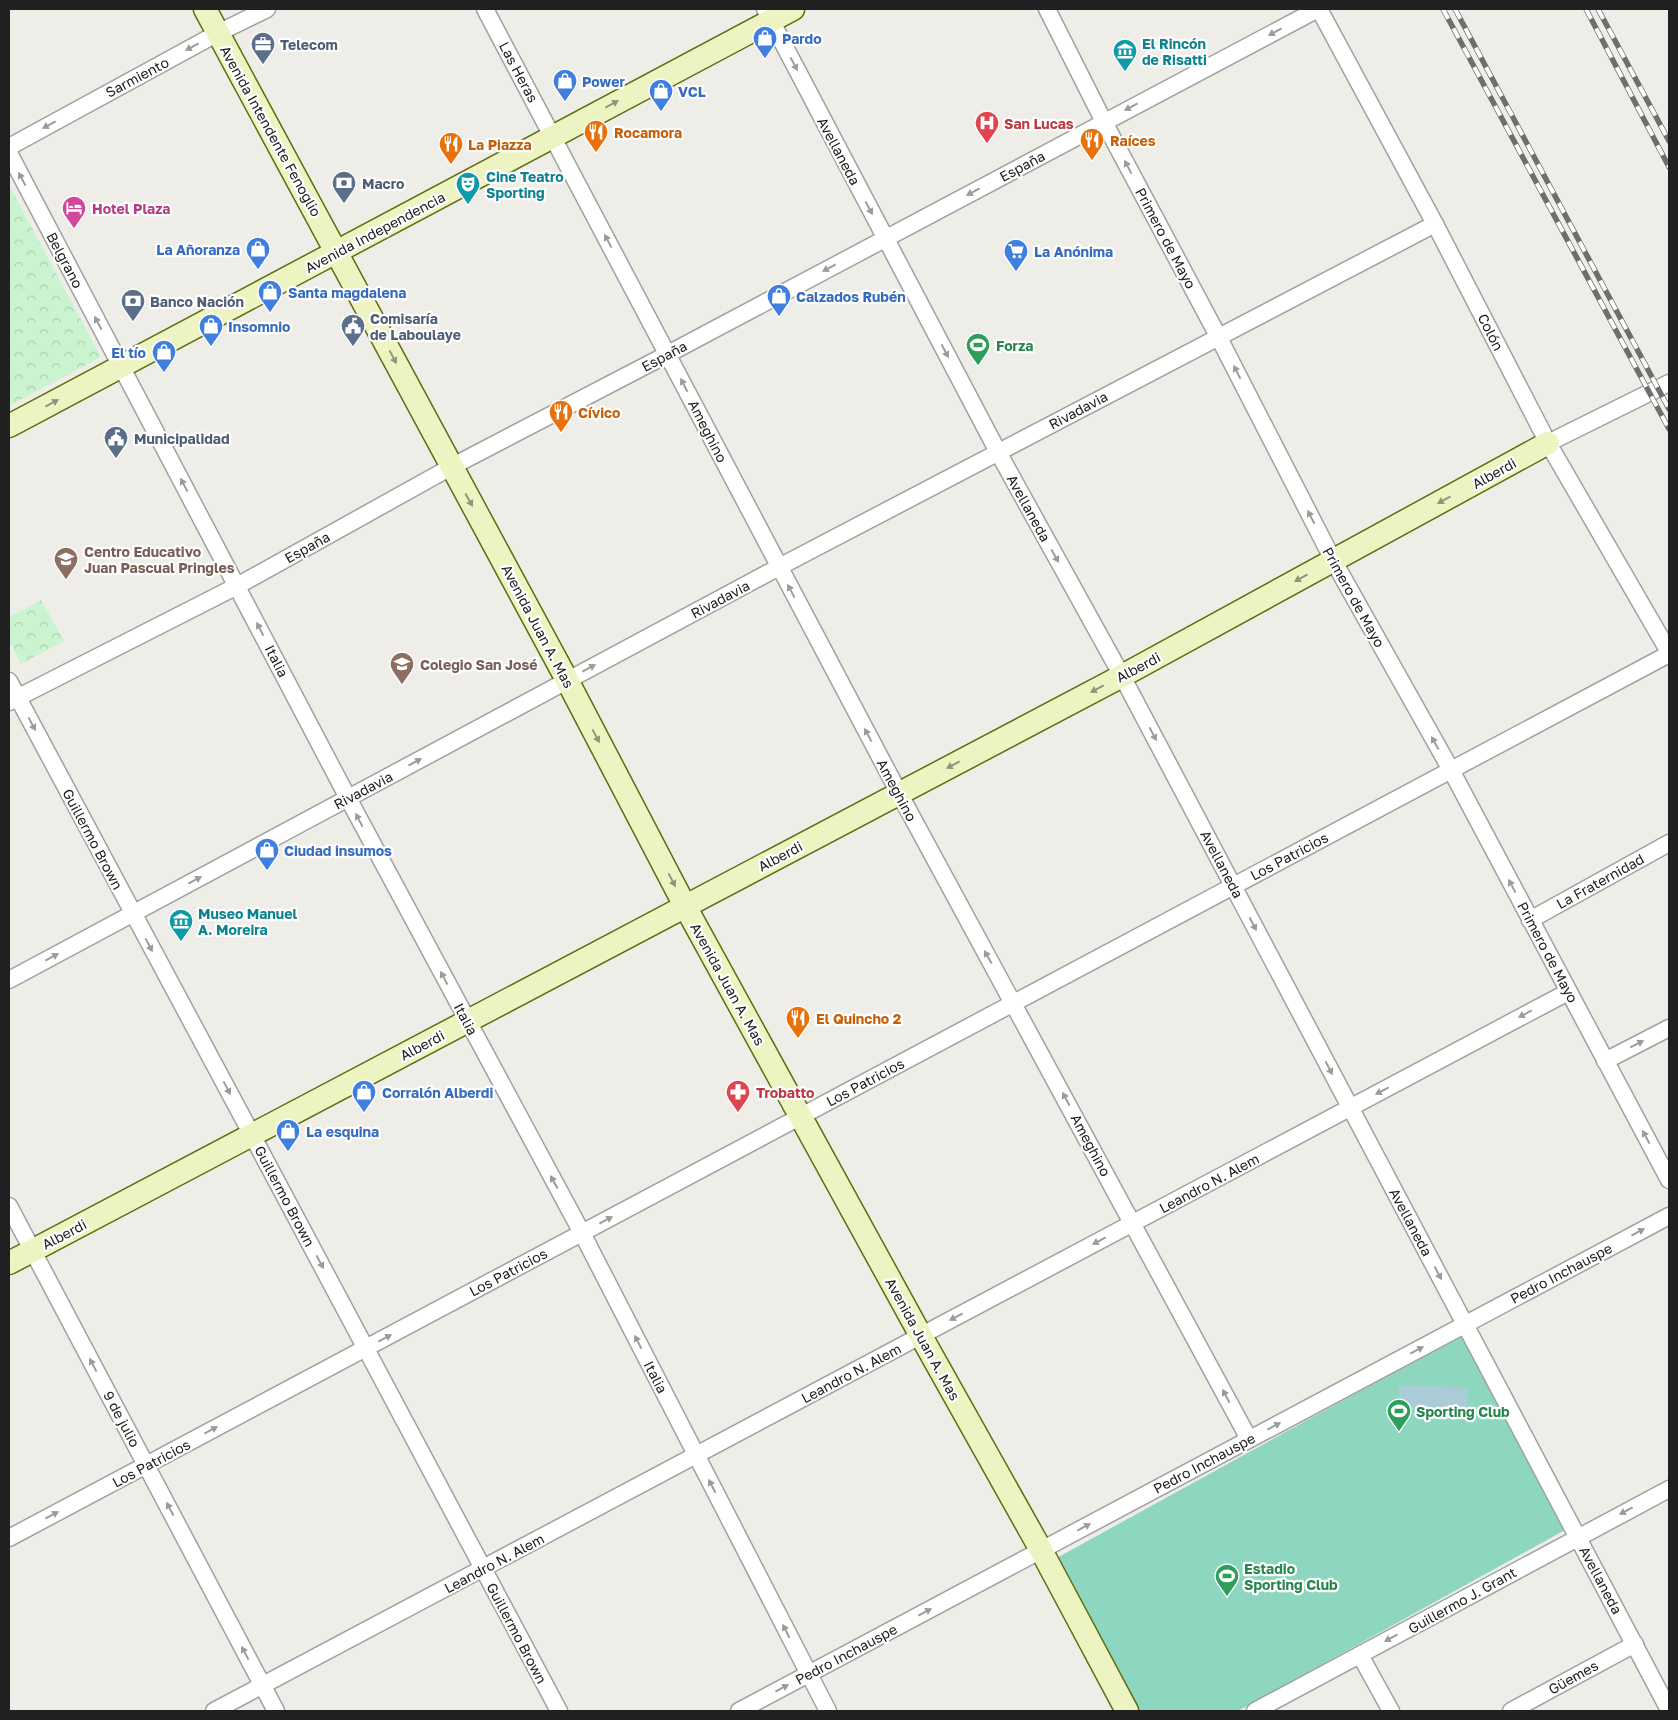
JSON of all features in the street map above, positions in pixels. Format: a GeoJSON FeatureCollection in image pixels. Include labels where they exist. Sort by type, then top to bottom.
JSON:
{"type":"FeatureCollection","features":[{"type":"Feature","properties":{"kind":"main road","name":"Avenida Intendente Fenoglio"},"geometry":{"type":"LineString","coordinates":[[205,9],[337,252]]}},
{"type":"Feature","properties":{"kind":"main road","name":"Avenida Independencia"},"geometry":{"type":"LineString","coordinates":[[9,426],[552,136],[768,15],[793,9]]}},
{"type":"Feature","properties":{"kind":"main road","name":"Avenida Juan A. Mas"},"geometry":{"type":"LineString","coordinates":[[337,252],[567,680],[685,906],[1041,1550],[1127,1711]]}},
{"type":"Feature","properties":{"kind":"main road","name":"Alberdi"},"geometry":{"type":"LineString","coordinates":[[9,1263],[1122,676],[1548,444]]}},
{"type":"Feature","properties":{"kind":"street","name":"Sarmiento"},"geometry":{"type":"LineString","coordinates":[[9,146],[218,33],[267,9]]}},
{"type":"Feature","properties":{"kind":"street","name":"Las Heras"},"geometry":{"type":"LineString","coordinates":[[485,9],[552,136]]}},
{"type":"Feature","properties":{"kind":"street","name":"Primero de Mayo"},"geometry":{"type":"LineString","coordinates":[[1047,9],[1333,560],[1450,770],[1669,1180]]}},
{"type":"Feature","properties":{"kind":"street","name":"España"},"geometry":{"type":"LineString","coordinates":[[13,699],[237,586],[451,467],[1318,9]]}},
{"type":"Feature","properties":{"kind":"street","name":"Colón"},"geometry":{"type":"LineString","coordinates":[[1318,9],[1435,224],[1548,444],[1669,653]]}},
{"type":"Feature","properties":{"kind":"street","name":"Avellaneda"},"geometry":{"type":"LineString","coordinates":[[768,15],[998,452],[1122,676],[1669,1710]]}},
{"type":"Feature","properties":{"kind":"street","name":"Ameghino"},"geometry":{"type":"LineString","coordinates":[[552,136],[899,793],[1249,1439]]}},
{"type":"Feature","properties":{"kind":"street","name":"Belgrano"},"geometry":{"type":"LineString","coordinates":[[9,153],[121,366]]}},
{"type":"Feature","properties":{"kind":"street","name":"Rivadavia"},"geometry":{"type":"LineString","coordinates":[[9,980],[779,567],[1435,224]]}},
{"type":"Feature","properties":{"kind":"street","name":"Italia"},"geometry":{"type":"LineString","coordinates":[[121,366],[467,1022],[582,1233],[828,1711]]}},
{"type":"Feature","properties":{"kind":"street"},"geometry":{"type":"LineString","coordinates":[[1548,444],[1669,383]]}},
{"type":"Feature","properties":{"kind":"street","name":"Los Patricios"},"geometry":{"type":"LineString","coordinates":[[9,1538],[1669,653]]}},
{"type":"Feature","properties":{"kind":"street","name":"Guillermo Brown"},"geometry":{"type":"LineString","coordinates":[[9,681],[13,699],[252,1135],[559,1711]]}},
{"type":"Feature","properties":{"kind":"street","name":"La Fraternidad"},"geometry":{"type":"LineString","coordinates":[[1530,920],[1669,843]]}},
{"type":"Feature","properties":{"kind":"street","name":"Leandro N. Alem"},"geometry":{"type":"LineString","coordinates":[[214,1711],[1568,992]]}},
{"type":"Feature","properties":{"kind":"street"},"geometry":{"type":"LineString","coordinates":[[1605,1061],[1669,1028]]}},
{"type":"Feature","properties":{"kind":"street","name":"9 de julio"},"geometry":{"type":"LineString","coordinates":[[9,1206],[276,1711]]}},
{"type":"Feature","properties":{"kind":"street","name":"Pedro Inchauspe"},"geometry":{"type":"LineString","coordinates":[[739,1711],[1669,1216]]}},
{"type":"Feature","properties":{"kind":"street","name":"Guillermo J. Grant"},"geometry":{"type":"LineString","coordinates":[[1255,1711],[1578,1536],[1669,1489]]}},
{"type":"Feature","properties":{"kind":"street","name":"Güemes"},"geometry":{"type":"LineString","coordinates":[[1511,1711],[1634,1644]]}},
{"type":"Feature","properties":{"kind":"street"},"geometry":{"type":"LineString","coordinates":[[1360,1655],[1391,1711]]}},
{"type":"Feature","properties":{"kind":"green space"},"geometry":{"type":"Polygon","coordinates":[[[9,185],[101,357],[9,406],[9,185]]]}},
{"type":"Feature","properties":{"kind":"green space"},"geometry":{"type":"Polygon","coordinates":[[[41,600],[64,641],[21,664],[9,641],[9,617],[41,600]]]}},
{"type":"Feature","properties":{"kind":"green space","name":"Sporting Club"},"geometry":{"type":"Polygon","coordinates":[[[1462,1335],[1565,1530],[1238,1711],[1134,1711],[1053,1560],[1462,1335]]]}},
{"type":"Feature","properties":{"kind":"water"},"geometry":{"type":"Polygon","coordinates":[[[1399,1385],[1468,1388],[1467,1411],[1398,1409],[1399,1385]]]}},
{"type":"Feature","properties":{"kind":"railway"},"geometry":{"type":"LineString","coordinates":[[1443,9],[1669,429]]}},
{"type":"Feature","properties":{"kind":"railway"},"geometry":{"type":"LineString","coordinates":[[1455,9],[1669,409]]}},
{"type":"Feature","properties":{"kind":"railway"},"geometry":{"type":"LineString","coordinates":[[1586,9],[1669,167]]}},
{"type":"Feature","properties":{"kind":"railway"},"geometry":{"type":"LineString","coordinates":[[1598,9],[1669,141]]}},
{"type":"Feature","properties":{"kind":"place","name":"Pardo"},"geometry":{"type":"Point","coordinates":[765,59]}},
{"type":"Feature","properties":{"kind":"place","name":"Telecom"},"geometry":{"type":"Point","coordinates":[263,65]}},
{"type":"Feature","properties":{"kind":"place","name":"El Rincón de Risatti"},"geometry":{"type":"Point","coordinates":[1125,72]}},
{"type":"Feature","properties":{"kind":"place","name":"Power"},"geometry":{"type":"Point","coordinates":[565,102]}},
{"type":"Feature","properties":{"kind":"place","name":"VCL"},"geometry":{"type":"Point","coordinates":[661,112]}},
{"type":"Feature","properties":{"kind":"place","name":"San Lucas"},"geometry":{"type":"Point","coordinates":[987,144]}},
{"type":"Feature","properties":{"kind":"place","name":"Rocamora"},"geometry":{"type":"Point","coordinates":[596,153]}},
{"type":"Feature","properties":{"kind":"place","name":"Raíces"},"geometry":{"type":"Point","coordinates":[1092,161]}},
{"type":"Feature","properties":{"kind":"place","name":"La Piazza"},"geometry":{"type":"Point","coordinates":[451,165]}},
{"type":"Feature","properties":{"kind":"place","name":"Macro"},"geometry":{"type":"Point","coordinates":[344,204]}},
{"type":"Feature","properties":{"kind":"place","name":"Cine Teatro Sporting"},"geometry":{"type":"Point","coordinates":[468,205]}},
{"type":"Feature","properties":{"kind":"place","name":"Hotel Plaza"},"geometry":{"type":"Point","coordinates":[74,229]}},
{"type":"Feature","properties":{"kind":"place","name":"La Añoranza"},"geometry":{"type":"Point","coordinates":[258,270]}},
{"type":"Feature","properties":{"kind":"place","name":"La Anónima"},"geometry":{"type":"Point","coordinates":[1016,272]}},
{"type":"Feature","properties":{"kind":"place","name":"Santa magdalena"},"geometry":{"type":"Point","coordinates":[270,313]}},
{"type":"Feature","properties":{"kind":"place","name":"Calzados Rubén"},"geometry":{"type":"Point","coordinates":[779,317]}},
{"type":"Feature","properties":{"kind":"place","name":"Banco Nación"},"geometry":{"type":"Point","coordinates":[133,322]}},
{"type":"Feature","properties":{"kind":"place","name":"Insomnio"},"geometry":{"type":"Point","coordinates":[211,347]}},
{"type":"Feature","properties":{"kind":"place","name":"Comisaría de Laboulaye"},"geometry":{"type":"Point","coordinates":[353,347]}},
{"type":"Feature","properties":{"kind":"place","name":"Forza"},"geometry":{"type":"Point","coordinates":[978,366]}},
{"type":"Feature","properties":{"kind":"place","name":"El tío"},"geometry":{"type":"Point","coordinates":[164,373]}},
{"type":"Feature","properties":{"kind":"place","name":"Cívico"},"geometry":{"type":"Point","coordinates":[561,433]}},
{"type":"Feature","properties":{"kind":"place","name":"Municipalidad"},"geometry":{"type":"Point","coordinates":[116,459]}},
{"type":"Feature","properties":{"kind":"place","name":"Centro Educativo Juan Pascual Pringles"},"geometry":{"type":"Point","coordinates":[66,580]}},
{"type":"Feature","properties":{"kind":"place","name":"Colegio San José"},"geometry":{"type":"Point","coordinates":[402,685]}},
{"type":"Feature","properties":{"kind":"place","name":"Ciudad insumos"},"geometry":{"type":"Point","coordinates":[267,871]}},
{"type":"Feature","properties":{"kind":"place","name":"Museo Manuel A. Moreira"},"geometry":{"type":"Point","coordinates":[181,942]}},
{"type":"Feature","properties":{"kind":"place","name":"El Quincho 2"},"geometry":{"type":"Point","coordinates":[798,1039]}},
{"type":"Feature","properties":{"kind":"place","name":"Corralón Alberdi"},"geometry":{"type":"Point","coordinates":[364,1113]}},
{"type":"Feature","properties":{"kind":"place","name":"Trobatto"},"geometry":{"type":"Point","coordinates":[738,1113]}},
{"type":"Feature","properties":{"kind":"place","name":"La esquina"},"geometry":{"type":"Point","coordinates":[288,1152]}},
{"type":"Feature","properties":{"kind":"place","name":"Sporting Club"},"geometry":{"type":"Point","coordinates":[1399,1432]}},
{"type":"Feature","properties":{"kind":"place","name":"Estadio Sporting Club"},"geometry":{"type":"Point","coordinates":[1227,1597]}}]}
